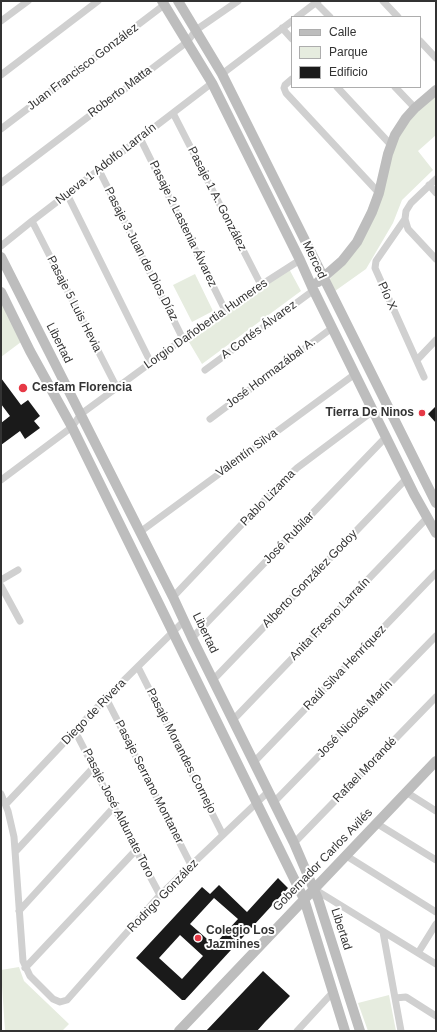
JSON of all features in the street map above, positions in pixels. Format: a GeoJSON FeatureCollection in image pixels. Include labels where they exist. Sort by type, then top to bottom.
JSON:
{"type":"FeatureCollection","features":[{"type":"Feature","properties":{"kind":"street"},"geometry":{"type":"LineString","coordinates":[[1,21],[28,1]]}},
{"type":"Feature","properties":{"kind":"street"},"geometry":{"type":"LineString","coordinates":[[1,75],[98,1]]}},
{"type":"Feature","properties":{"kind":"street","name":"Merced"},"geometry":{"type":"LineString","coordinates":[[178,1],[222,74],[436,504]]}},
{"type":"Feature","properties":{"kind":"street","name":"Roberto Matta"},"geometry":{"type":"LineString","coordinates":[[1,182],[187,42],[196,30],[238,1]]}},
{"type":"Feature","properties":{"kind":"street"},"geometry":{"type":"LineString","coordinates":[[383,1],[397,16]]}},
{"type":"Feature","properties":{"kind":"street"},"geometry":{"type":"LineString","coordinates":[[298,16],[317,2],[329,16]]}},
{"type":"Feature","properties":{"kind":"street","name":"Merced"},"geometry":{"type":"LineString","coordinates":[[163,3],[212,83],[386,438],[427,518],[436,532]]}},
{"type":"Feature","properties":{"kind":"street","name":"Juan Francisco González"},"geometry":{"type":"LineString","coordinates":[[1,129],[163,3]]}},
{"type":"Feature","properties":{"kind":"street"},"geometry":{"type":"LineString","coordinates":[[222,74],[291,22]]}},
{"type":"Feature","properties":{"kind":"street"},"geometry":{"type":"LineString","coordinates":[[282,28],[291,38]]}},
{"type":"Feature","properties":{"kind":"street"},"geometry":{"type":"LineString","coordinates":[[421,41],[436,58]]}},
{"type":"Feature","properties":{"kind":"street"},"geometry":{"type":"LineString","coordinates":[[291,79],[285,85],[284,88],[286,93],[379,193]]}},
{"type":"Feature","properties":{"kind":"street","name":"Nueva 1 Adolfo Larraín"},"geometry":{"type":"LineString","coordinates":[[1,246],[212,83]]}},
{"type":"Feature","properties":{"kind":"street"},"geometry":{"type":"LineString","coordinates":[[338,88],[391,145]]}},
{"type":"Feature","properties":{"kind":"street"},"geometry":{"type":"LineString","coordinates":[[396,88],[415,108]]}},
{"type":"Feature","properties":{"kind":"street"},"geometry":{"type":"LineString","coordinates":[[313,288],[342,261],[357,242],[370,217],[379,193],[391,145],[398,131],[406,118],[415,108],[436,90]]}},
{"type":"Feature","properties":{"kind":"street","name":"Pasaje 1 A. González"},"geometry":{"type":"LineString","coordinates":[[173,112],[261,285]]}},
{"type":"Feature","properties":{"kind":"street","name":"Pasaje 2 Lastenia Álvarez"},"geometry":{"type":"LineString","coordinates":[[140,138],[225,310]]}},
{"type":"Feature","properties":{"kind":"street","name":"Pasaje 3 Juan de Dios Díaz"},"geometry":{"type":"LineString","coordinates":[[99,170],[183,338]]}},
{"type":"Feature","properties":{"kind":"street"},"geometry":{"type":"LineString","coordinates":[[436,179],[411,203],[406,211],[405,219],[408,229],[436,259]]}},
{"type":"Feature","properties":{"kind":"street"},"geometry":{"type":"LineString","coordinates":[[429,185],[436,193]]}},
{"type":"Feature","properties":{"kind":"street"},"geometry":{"type":"LineString","coordinates":[[67,194],[151,362]]}},
{"type":"Feature","properties":{"kind":"street","name":"Pío X"},"geometry":{"type":"LineString","coordinates":[[405,219],[376,261],[375,268],[424,377]]}},
{"type":"Feature","properties":{"kind":"street","name":"Pasaje 5 Luis Hevia"},"geometry":{"type":"LineString","coordinates":[[32,221],[117,388]]}},
{"type":"Feature","properties":{"kind":"street","name":"Libertad"},"geometry":{"type":"LineString","coordinates":[[1,257],[173,597],[294,843],[314,888],[360,1031]]}},
{"type":"Feature","properties":{"kind":"street","name":"Lorgio Dañobertia Humeres"},"geometry":{"type":"LineString","coordinates":[[1,480],[72,427],[81,414],[183,338],[300,260]]}},
{"type":"Feature","properties":{"kind":"street","name":"A Cortés Álvarez"},"geometry":{"type":"LineString","coordinates":[[205,370],[313,288]]}},
{"type":"Feature","properties":{"kind":"street"},"geometry":{"type":"LineString","coordinates":[[1,292],[30,351],[72,427],[304,899],[345,1031]]}},
{"type":"Feature","properties":{"kind":"street","name":"José Hormazábal A."},"geometry":{"type":"LineString","coordinates":[[210,419],[332,328]]}},
{"type":"Feature","properties":{"kind":"street"},"geometry":{"type":"LineString","coordinates":[[417,360],[436,340]]}},
{"type":"Feature","properties":{"kind":"street","name":"Valentín Silva"},"geometry":{"type":"LineString","coordinates":[[140,532],[355,374]]}},
{"type":"Feature","properties":{"kind":"street","name":"Pablo Lizama"},"geometry":{"type":"LineString","coordinates":[[173,597],[278,486],[297,468],[373,411]]}},
{"type":"Feature","properties":{"kind":"street","name":"José Rubilar"},"geometry":{"type":"LineString","coordinates":[[192,638],[386,438]]}},
{"type":"Feature","properties":{"kind":"street","name":"Alberto González Godoy"},"geometry":{"type":"LineString","coordinates":[[213,680],[407,478]]}},
{"type":"Feature","properties":{"kind":"street","name":"Anita Fresno Larraín"},"geometry":{"type":"LineString","coordinates":[[233,720],[427,518]]}},
{"type":"Feature","properties":{"kind":"street"},"geometry":{"type":"LineString","coordinates":[[1,580],[18,570]]}},
{"type":"Feature","properties":{"kind":"street","name":"Raúl Silva Henríquez"},"geometry":{"type":"LineString","coordinates":[[254,762],[436,573]]}},
{"type":"Feature","properties":{"kind":"street"},"geometry":{"type":"LineString","coordinates":[[1,586],[20,621]]}},
{"type":"Feature","properties":{"kind":"street","name":"Diego de Rivera"},"geometry":{"type":"LineString","coordinates":[[6,804],[106,698],[174,632],[184,620]]}},
{"type":"Feature","properties":{"kind":"street","name":"José Nicolás Marín"},"geometry":{"type":"LineString","coordinates":[[274,802],[436,636]]}},
{"type":"Feature","properties":{"kind":"street","name":"Pasaje Morandes Cornejo"},"geometry":{"type":"LineString","coordinates":[[138,667],[223,835]]}},
{"type":"Feature","properties":{"kind":"street","name":"Rafael Morandé"},"geometry":{"type":"LineString","coordinates":[[294,843],[436,697]]}},
{"type":"Feature","properties":{"kind":"street","name":"Pasaje Serrano Montaner"},"geometry":{"type":"LineString","coordinates":[[106,698],[191,865]]}},
{"type":"Feature","properties":{"kind":"street","name":"Pasaje José Aldunate Toro"},"geometry":{"type":"LineString","coordinates":[[75,731],[160,895]]}},
{"type":"Feature","properties":{"kind":"street","name":"Gobernador Carlos Avilés"},"geometry":{"type":"LineString","coordinates":[[179,1031],[436,761]]}},
{"type":"Feature","properties":{"kind":"street"},"geometry":{"type":"LineString","coordinates":[[16,851],[94,768]]}},
{"type":"Feature","properties":{"kind":"street","name":"Rodrigo González"},"geometry":{"type":"LineString","coordinates":[[25,968],[30,976],[53,999],[60,1002],[67,1000],[160,895],[269,791]]}},
{"type":"Feature","properties":{"kind":"street"},"geometry":{"type":"LineString","coordinates":[[406,792],[436,811]]}},
{"type":"Feature","properties":{"kind":"street"},"geometry":{"type":"LineString","coordinates":[[1,794],[12,823],[16,851],[22,954],[25,968]]}},
{"type":"Feature","properties":{"kind":"street"},"geometry":{"type":"LineString","coordinates":[[20,911],[114,807]]}},
{"type":"Feature","properties":{"kind":"street"},"geometry":{"type":"LineString","coordinates":[[376,823],[436,860]]}},
{"type":"Feature","properties":{"kind":"street"},"geometry":{"type":"LineString","coordinates":[[25,968],[136,850]]}},
{"type":"Feature","properties":{"kind":"street"},"geometry":{"type":"LineString","coordinates":[[345,855],[436,912]]}},
{"type":"Feature","properties":{"kind":"street"},"geometry":{"type":"LineString","coordinates":[[314,888],[436,964]]}},
{"type":"Feature","properties":{"kind":"street"},"geometry":{"type":"LineString","coordinates":[[418,953],[436,924]]}},
{"type":"Feature","properties":{"kind":"street"},"geometry":{"type":"LineString","coordinates":[[383,932],[401,1031]]}},
{"type":"Feature","properties":{"kind":"street"},"geometry":{"type":"LineString","coordinates":[[296,1031],[333,992]]}},
{"type":"Feature","properties":{"kind":"street"},"geometry":{"type":"LineString","coordinates":[[395,998],[406,997],[436,1016]]}},
{"type":"Feature","properties":{"kind":"green space"},"geometry":{"type":"Polygon","coordinates":[[[436,93],[436,135],[418,151],[433,170],[402,200],[393,223],[366,269],[335,291],[329,280],[348,258],[391,152],[405,125],[436,93]]]}},
{"type":"Feature","properties":{"kind":"green space"},"geometry":{"type":"Polygon","coordinates":[[[288,267],[301,291],[202,364],[189,342],[288,267]]]}},
{"type":"Feature","properties":{"kind":"green space"},"geometry":{"type":"Polygon","coordinates":[[[195,274],[213,311],[192,322],[173,285],[195,274]]]}},
{"type":"Feature","properties":{"kind":"green space"},"geometry":{"type":"Polygon","coordinates":[[[1,302],[21,342],[1,357],[1,302]]]}},
{"type":"Feature","properties":{"kind":"green space"},"geometry":{"type":"Polygon","coordinates":[[[19,967],[24,981],[69,1024],[62,1031],[5,1031],[1,970],[19,967]]]}},
{"type":"Feature","properties":{"kind":"green space"},"geometry":{"type":"Polygon","coordinates":[[[389,995],[396,1031],[368,1031],[358,1003],[389,995]]]}},
{"type":"Feature","properties":{"kind":"building"},"geometry":{"type":"Polygon","coordinates":[[[1,378],[21,405],[28,400],[40,416],[34,421],[40,428],[25,439],[20,431],[1,445],[1,423],[10,416],[1,404],[1,378]]]}},
{"type":"Feature","properties":{"kind":"building"},"geometry":{"type":"Polygon","coordinates":[[[436,406],[436,423],[428,414],[436,406]]]}},
{"type":"Feature","properties":{"kind":"building"},"geometry":{"type":"Polygon","coordinates":[[[278,878],[288,888],[185,1000],[182,1000],[136,958],[202,887],[210,894],[219,885],[247,912],[278,878]],[[214,898],[190,924],[214,945],[238,919],[214,898]],[[180,935],[159,958],[182,979],[203,956],[180,935]]]}},
{"type":"Feature","properties":{"kind":"building"},"geometry":{"type":"Polygon","coordinates":[[[263,971],[290,996],[257,1031],[206,1031],[263,971]]]}},
{"type":"Feature","properties":{"kind":"place","name":"Cesfam Florencia"},"geometry":{"type":"Point","coordinates":[23,388]}},
{"type":"Feature","properties":{"kind":"place","name":"Tierra De Ninos"},"geometry":{"type":"Point","coordinates":[422,413]}},
{"type":"Feature","properties":{"kind":"place","name":"Colegio Los Jazmines"},"geometry":{"type":"Point","coordinates":[198,938]}}]}
